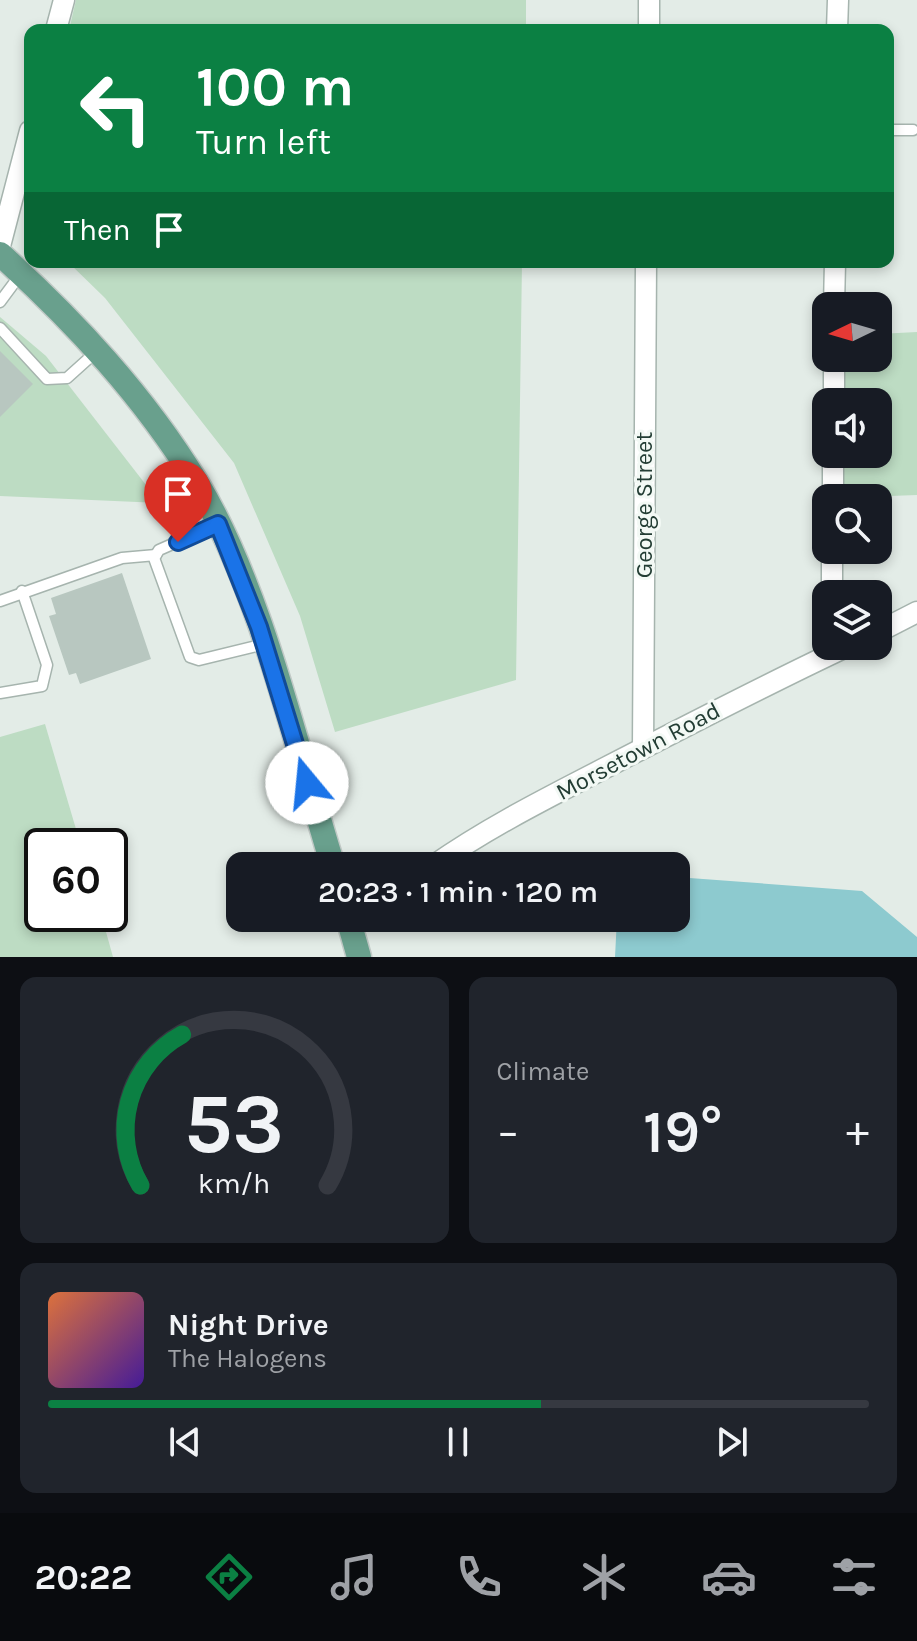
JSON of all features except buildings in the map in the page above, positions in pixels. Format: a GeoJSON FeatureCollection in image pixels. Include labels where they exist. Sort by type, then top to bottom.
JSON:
{"type":"FeatureCollection","features":[{"type":"Feature","properties":{"kind":"main road"},"geometry":{"type":"LineString","coordinates":[[0,254],[97,350],[164,433],[198,485],[218,524],[265,644],[329,852]]}},
{"type":"Feature","properties":{"kind":"main road"},"geometry":{"type":"LineString","coordinates":[[355,932],[359,957]]}},
{"type":"Feature","properties":{"kind":"street"},"geometry":{"type":"LineString","coordinates":[[58,24],[64,0]]}},
{"type":"Feature","properties":{"kind":"street"},"geometry":{"type":"LineString","coordinates":[[649,0],[649,24]]}},
{"type":"Feature","properties":{"kind":"street"},"geometry":{"type":"LineString","coordinates":[[837,24],[838,0]]}},
{"type":"Feature","properties":{"kind":"street"},"geometry":{"type":"LineString","coordinates":[[0,246],[24,154]]}},
{"type":"Feature","properties":{"kind":"street","name":"George Street"},"geometry":{"type":"LineString","coordinates":[[643,748],[646,268]]}},
{"type":"Feature","properties":{"kind":"street"},"geometry":{"type":"LineString","coordinates":[[834,292],[835,268]]}},
{"type":"Feature","properties":{"kind":"street"},"geometry":{"type":"LineString","coordinates":[[892,625],[917,612]]}},
{"type":"Feature","properties":{"kind":"street","name":"Morsetown Road"},"geometry":{"type":"LineString","coordinates":[[454,852],[643,748],[815,660]]}},
{"type":"Feature","properties":{"kind":"lane"},"geometry":{"type":"LineString","coordinates":[[894,130],[913,130]]}},
{"type":"Feature","properties":{"kind":"lane"},"geometry":{"type":"LineString","coordinates":[[0,302],[21,273]]}},
{"type":"Feature","properties":{"kind":"lane"},"geometry":{"type":"LineString","coordinates":[[0,328],[47,379],[67,378],[97,350]]}},
{"type":"Feature","properties":{"kind":"lane"},"geometry":{"type":"LineString","coordinates":[[218,524],[159,550],[154,558],[190,657],[199,660],[265,644]]}},
{"type":"Feature","properties":{"kind":"lane"},"geometry":{"type":"LineString","coordinates":[[0,601],[122,558],[156,555]]}},
{"type":"Feature","properties":{"kind":"lane"},"geometry":{"type":"LineString","coordinates":[[0,693],[42,686],[47,665],[22,591]]}},
{"type":"Feature","properties":{"kind":"green space"},"geometry":{"type":"Polygon","coordinates":[[[76,0],[526,0],[526,24],[70,24],[76,0]]]}},
{"type":"Feature","properties":{"kind":"green space"},"geometry":{"type":"Polygon","coordinates":[[[74,268],[522,268],[516,680],[335,732],[300,616],[234,463],[105,298],[74,268]]]}},
{"type":"Feature","properties":{"kind":"green space"},"geometry":{"type":"Polygon","coordinates":[[[0,317],[46,356],[160,503],[0,496],[0,317]]]}},
{"type":"Feature","properties":{"kind":"green space"},"geometry":{"type":"Polygon","coordinates":[[[917,332],[917,495],[892,496],[892,484],[836,484],[836,468],[892,468],[892,388],[836,388],[836,372],[892,372],[892,333],[917,332]]]}},
{"type":"Feature","properties":{"kind":"green space"},"geometry":{"type":"Polygon","coordinates":[[[45,724],[76,828],[24,828],[24,932],[106,932],[113,957],[0,957],[0,737],[45,724]]]}},
{"type":"Feature","properties":{"kind":"water"},"geometry":{"type":"Polygon","coordinates":[[[690,878],[862,891],[917,937],[917,957],[615,957],[616,932],[690,932],[690,878]]]}},
{"type":"Feature","properties":{"kind":"route"},"geometry":{"type":"LineString","coordinates":[[178,542],[218,524],[259,627],[307,783]]}}]}
